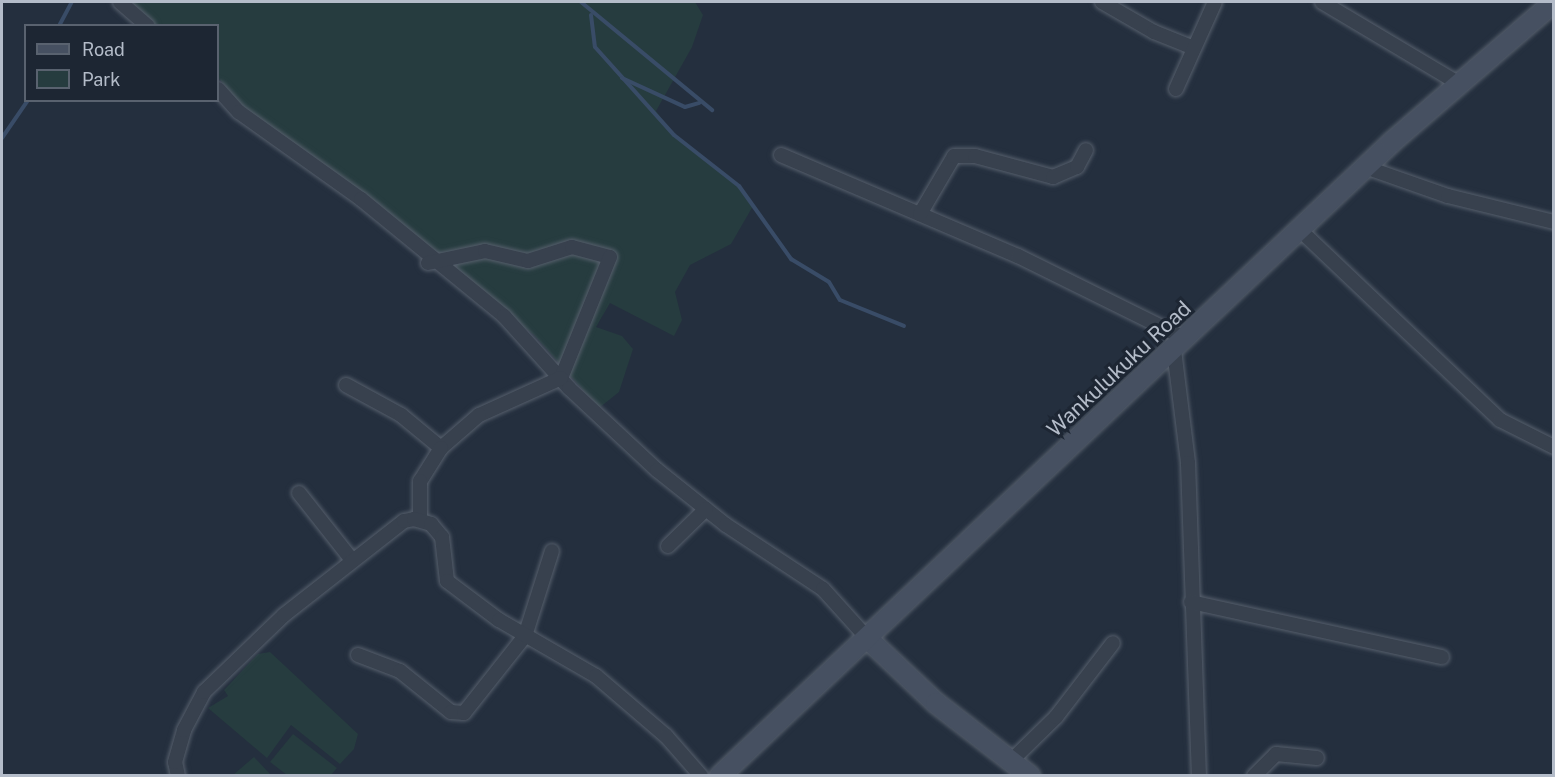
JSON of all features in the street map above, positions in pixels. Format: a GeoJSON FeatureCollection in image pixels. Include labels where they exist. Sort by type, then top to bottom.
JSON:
{"type":"FeatureCollection","features":[{"type":"Feature","properties":{"kind":"main road","name":"Wankulukuku Road"},"geometry":{"type":"LineString","coordinates":[[720,776],[868,639],[1456,82],[1554,2]]}},
{"type":"Feature","properties":{"kind":"main road"},"geometry":{"type":"LineString","coordinates":[[868,639],[1030,776]]}},
{"type":"Feature","properties":{"kind":"street"},"geometry":{"type":"LineString","coordinates":[[120,2],[146,24]]}},
{"type":"Feature","properties":{"kind":"street"},"geometry":{"type":"LineString","coordinates":[[1102,2],[1154,32],[1194,48]]}},
{"type":"Feature","properties":{"kind":"street"},"geometry":{"type":"LineString","coordinates":[[1176,89],[1215,2]]}},
{"type":"Feature","properties":{"kind":"street"},"geometry":{"type":"LineString","coordinates":[[1322,2],[1456,82]]}},
{"type":"Feature","properties":{"kind":"street"},"geometry":{"type":"LineString","coordinates":[[219,90],[239,112],[311,161],[430,262],[529,339],[561,378],[706,509],[823,589],[868,639]]}},
{"type":"Feature","properties":{"kind":"street"},"geometry":{"type":"LineString","coordinates":[[920,214],[954,156],[975,156],[1053,177],[1077,167],[1086,150]]}},
{"type":"Feature","properties":{"kind":"street"},"geometry":{"type":"LineString","coordinates":[[782,155],[920,214],[1180,344],[1188,463],[1191,602],[1199,776]]}},
{"type":"Feature","properties":{"kind":"street"},"geometry":{"type":"LineString","coordinates":[[1365,167],[1448,196],[1554,222]]}},
{"type":"Feature","properties":{"kind":"street"},"geometry":{"type":"LineString","coordinates":[[1300,230],[1500,420],[1554,447]]}},
{"type":"Feature","properties":{"kind":"street"},"geometry":{"type":"LineString","coordinates":[[420,519],[420,481],[441,448],[479,415],[561,378],[610,257],[572,247],[528,261],[485,251],[430,262]]}},
{"type":"Feature","properties":{"kind":"street"},"geometry":{"type":"LineString","coordinates":[[346,385],[401,415],[441,448]]}},
{"type":"Feature","properties":{"kind":"street"},"geometry":{"type":"LineString","coordinates":[[299,493],[352,560]]}},
{"type":"Feature","properties":{"kind":"street"},"geometry":{"type":"LineString","coordinates":[[668,546],[706,509]]}},
{"type":"Feature","properties":{"kind":"street"},"geometry":{"type":"LineString","coordinates":[[178,776],[175,762],[184,730],[204,692],[352,560],[404,521],[420,519],[442,537],[447,581],[525,636],[596,676],[666,736],[701,776]]}},
{"type":"Feature","properties":{"kind":"street"},"geometry":{"type":"LineString","coordinates":[[358,655],[400,671],[457,715],[467,711],[525,636],[552,551]]}},
{"type":"Feature","properties":{"kind":"street"},"geometry":{"type":"LineString","coordinates":[[1191,602],[1442,657]]}},
{"type":"Feature","properties":{"kind":"street"},"geometry":{"type":"LineString","coordinates":[[1011,761],[1056,717],[1113,643]]}},
{"type":"Feature","properties":{"kind":"street"},"geometry":{"type":"LineString","coordinates":[[1254,776],[1276,754],[1317,758]]}},
{"type":"Feature","properties":{"kind":"green space"},"geometry":{"type":"Polygon","coordinates":[[[124,2],[695,2],[703,15],[692,47],[656,111],[674,135],[739,186],[753,206],[731,244],[690,265],[675,292],[682,320],[674,336],[610,303],[596,327],[622,336],[633,349],[619,392],[599,408],[534,335],[239,103],[219,78],[219,24],[150,24],[124,2]]]}},
{"type":"Feature","properties":{"kind":"green space"},"geometry":{"type":"Polygon","coordinates":[[[270,652],[358,734],[354,749],[340,764],[291,725],[267,758],[208,708],[228,696],[224,690],[258,654],[270,652]]]}},
{"type":"Feature","properties":{"kind":"green space"},"geometry":{"type":"Polygon","coordinates":[[[293,734],[337,768],[331,775],[287,775],[270,762],[293,734]]]}},
{"type":"Feature","properties":{"kind":"green space"},"geometry":{"type":"Polygon","coordinates":[[[254,757],[271,775],[233,775],[254,757]]]}},
{"type":"Feature","properties":{"kind":"waterway"},"geometry":{"type":"LineString","coordinates":[[60,24],[72,2]]}},
{"type":"Feature","properties":{"kind":"waterway"},"geometry":{"type":"LineString","coordinates":[[581,2],[712,110]]}},
{"type":"Feature","properties":{"kind":"waterway"},"geometry":{"type":"LineString","coordinates":[[591,15],[595,47],[674,135],[739,186],[791,259],[829,282],[840,300],[904,326]]}},
{"type":"Feature","properties":{"kind":"waterway"},"geometry":{"type":"LineString","coordinates":[[622,78],[685,107],[699,103]]}},
{"type":"Feature","properties":{"kind":"waterway"},"geometry":{"type":"LineString","coordinates":[[2,138],[27,102]]}}]}
